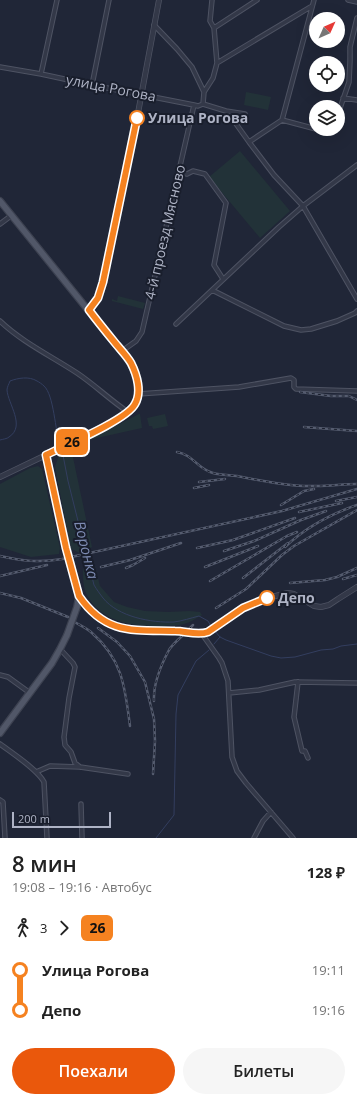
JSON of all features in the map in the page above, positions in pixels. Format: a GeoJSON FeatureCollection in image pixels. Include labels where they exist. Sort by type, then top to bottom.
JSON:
{"type":"FeatureCollection","features":[{"type":"Feature","properties":{"kind":"main road"},"geometry":{"type":"LineString","coordinates":[[0,201],[122,351],[131,363],[138,385],[136,403],[128,412],[96,431],[46,455],[66,548],[79,596],[67,635],[60,649],[0,733]]}},
{"type":"Feature","properties":{"kind":"street"},"geometry":{"type":"LineString","coordinates":[[41,74],[57,0]]}},
{"type":"Feature","properties":{"kind":"street"},"geometry":{"type":"LineString","coordinates":[[92,85],[109,0]]}},
{"type":"Feature","properties":{"kind":"street"},"geometry":{"type":"LineString","coordinates":[[89,310],[98,298],[103,282],[133,140],[159,0]]}},
{"type":"Feature","properties":{"kind":"street"},"geometry":{"type":"LineString","coordinates":[[204,92],[213,78],[217,63],[214,28],[210,21],[212,0]]}},
{"type":"Feature","properties":{"kind":"street"},"geometry":{"type":"LineString","coordinates":[[214,28],[257,0]]}},
{"type":"Feature","properties":{"kind":"street"},"geometry":{"type":"LineString","coordinates":[[249,142],[282,120],[314,0]]}},
{"type":"Feature","properties":{"kind":"street"},"geometry":{"type":"LineString","coordinates":[[348,0],[357,2]]}},
{"type":"Feature","properties":{"kind":"street"},"geometry":{"type":"LineString","coordinates":[[217,63],[312,6]]}},
{"type":"Feature","properties":{"kind":"street"},"geometry":{"type":"LineString","coordinates":[[357,18],[350,47],[348,82],[343,98],[357,100]]}},
{"type":"Feature","properties":{"kind":"street"},"geometry":{"type":"LineString","coordinates":[[154,25],[192,67],[204,92],[204,104]]}},
{"type":"Feature","properties":{"kind":"street","name":"улица Рогова"},"geometry":{"type":"LineString","coordinates":[[0,67],[198,106],[204,104],[231,112],[245,114]]}},
{"type":"Feature","properties":{"kind":"street","name":"4-й проезд Мясново"},"geometry":{"type":"LineString","coordinates":[[122,351],[136,341],[142,332],[180,172],[194,105]]}},
{"type":"Feature","properties":{"kind":"street"},"geometry":{"type":"LineString","coordinates":[[231,112],[234,121],[274,175],[303,206],[357,299]]}},
{"type":"Feature","properties":{"kind":"street"},"geometry":{"type":"LineString","coordinates":[[282,120],[309,127]]}},
{"type":"Feature","properties":{"kind":"street"},"geometry":{"type":"LineString","coordinates":[[176,324],[273,232],[303,206],[357,165]]}},
{"type":"Feature","properties":{"kind":"street"},"geometry":{"type":"LineString","coordinates":[[180,172],[188,174],[194,171],[205,174],[226,203],[214,265],[223,279]]}},
{"type":"Feature","properties":{"kind":"street"},"geometry":{"type":"LineString","coordinates":[[0,224],[12,215]]}},
{"type":"Feature","properties":{"kind":"street"},"geometry":{"type":"LineString","coordinates":[[212,290],[284,326],[301,330],[311,329],[357,311]]}},
{"type":"Feature","properties":{"kind":"street"},"geometry":{"type":"LineString","coordinates":[[0,321],[22,338],[96,386],[112,401],[128,412]]}},
{"type":"Feature","properties":{"kind":"street"},"geometry":{"type":"LineString","coordinates":[[138,394],[240,387],[291,378],[294,380],[294,387],[296,390],[357,390]]}},
{"type":"Feature","properties":{"kind":"street"},"geometry":{"type":"LineString","coordinates":[[0,477],[46,455]]}},
{"type":"Feature","properties":{"kind":"street"},"geometry":{"type":"LineString","coordinates":[[79,596],[97,616],[111,625],[129,630],[180,631],[202,634],[218,626],[243,608],[267,598],[288,593],[294,594],[314,606],[321,607],[328,605],[357,587]]}},
{"type":"Feature","properties":{"kind":"street"},"geometry":{"type":"LineString","coordinates":[[202,634],[222,663],[228,681],[232,757],[237,771],[293,838]]}},
{"type":"Feature","properties":{"kind":"street"},"geometry":{"type":"LineString","coordinates":[[60,649],[73,662],[75,667],[64,737],[65,745],[75,763],[80,767]]}},
{"type":"Feature","properties":{"kind":"street"},"geometry":{"type":"LineString","coordinates":[[0,674],[8,677],[30,693]]}},
{"type":"Feature","properties":{"kind":"street"},"geometry":{"type":"LineString","coordinates":[[229,693],[259,690],[298,682],[357,683]]}},
{"type":"Feature","properties":{"kind":"street"},"geometry":{"type":"LineString","coordinates":[[298,682],[294,717],[302,750],[305,751],[308,758]]}},
{"type":"Feature","properties":{"kind":"street"},"geometry":{"type":"LineString","coordinates":[[0,744],[42,777],[44,782],[47,838]]}},
{"type":"Feature","properties":{"kind":"street"},"geometry":{"type":"LineString","coordinates":[[36,772],[50,766],[80,767],[128,774]]}},
{"type":"Feature","properties":{"kind":"street"},"geometry":{"type":"LineString","coordinates":[[0,800],[3,802],[5,838]]}},
{"type":"Feature","properties":{"kind":"street"},"geometry":{"type":"LineString","coordinates":[[81,804],[82,838]]}},
{"type":"Feature","properties":{"kind":"street"},"geometry":{"type":"LineString","coordinates":[[254,838],[263,821],[271,812]]}},
{"type":"Feature","properties":{"kind":"shaded area"},"geometry":{"type":"Polygon","coordinates":[[[246,92],[271,97],[268,110],[244,105],[246,92]]]}},
{"type":"Feature","properties":{"kind":"shaded area"},"geometry":{"type":"Polygon","coordinates":[[[240,151],[290,211],[260,238],[209,177],[240,151]]]}},
{"type":"Feature","properties":{"kind":"shaded area"},"geometry":{"type":"Polygon","coordinates":[[[118,296],[145,303],[143,309],[112,301],[112,299],[117,301],[118,296]]]}},
{"type":"Feature","properties":{"kind":"shaded area"},"geometry":{"type":"Polygon","coordinates":[[[139,414],[142,428],[83,441],[102,433],[139,414]]]}},
{"type":"Feature","properties":{"kind":"shaded area"},"geometry":{"type":"Polygon","coordinates":[[[165,414],[168,426],[153,429],[152,426],[149,426],[147,418],[165,414]]]}},
{"type":"Feature","properties":{"kind":"shaded area"},"geometry":{"type":"Polygon","coordinates":[[[71,448],[92,547],[80,553],[71,549],[55,467],[59,455],[71,448]]]}},
{"type":"Feature","properties":{"kind":"shaded area"},"geometry":{"type":"Polygon","coordinates":[[[38,466],[42,469],[60,548],[59,554],[31,557],[0,547],[0,484],[30,468],[38,466]]]}},
{"type":"Feature","properties":{"kind":"shaded area"},"geometry":{"type":"Polygon","coordinates":[[[95,566],[100,586],[114,602],[145,611],[190,611],[200,612],[202,615],[185,624],[164,626],[130,624],[109,617],[92,603],[85,590],[83,569],[95,566]]]}},
{"type":"Feature","properties":{"kind":"waterway","name":"Воронка"},"geometry":{"type":"LineString","coordinates":[[0,440],[9,437],[14,432],[16,427],[15,415],[7,390],[10,381],[20,378],[27,378],[34,379],[44,386],[50,397],[60,445]]}},
{"type":"Feature","properties":{"kind":"waterway","name":"Воронка"},"geometry":{"type":"LineString","coordinates":[[62,450],[68,481],[94,585],[103,598],[109,605],[117,610],[136,618],[174,622],[199,616],[208,621],[212,628]]}},
{"type":"Feature","properties":{"kind":"waterway","name":"Воронка"},"geometry":{"type":"LineString","coordinates":[[214,630],[220,637],[226,640],[271,656],[281,658],[295,657],[321,650],[357,644]]}},
{"type":"Feature","properties":{"kind":"waterway"},"geometry":{"type":"LineString","coordinates":[[214,644],[220,637]]}},
{"type":"Feature","properties":{"kind":"waterway"},"geometry":{"type":"LineString","coordinates":[[156,838],[174,815],[176,714],[178,695],[196,661],[209,650]]}},
{"type":"Feature","properties":{"kind":"railway"},"geometry":{"type":"LineString","coordinates":[[300,392],[331,396],[349,396],[357,400]]}},
{"type":"Feature","properties":{"kind":"railway"},"geometry":{"type":"LineString","coordinates":[[304,427],[357,431]]}},
{"type":"Feature","properties":{"kind":"railway"},"geometry":{"type":"LineString","coordinates":[[177,452],[188,456],[203,468],[216,474],[297,486],[357,484]]}},
{"type":"Feature","properties":{"kind":"railway"},"geometry":{"type":"LineString","coordinates":[[199,482],[225,479]]}},
{"type":"Feature","properties":{"kind":"railway"},"geometry":{"type":"LineString","coordinates":[[194,488],[209,485]]}},
{"type":"Feature","properties":{"kind":"railway"},"geometry":{"type":"LineString","coordinates":[[281,505],[304,491],[314,489]]}},
{"type":"Feature","properties":{"kind":"railway"},"geometry":{"type":"LineString","coordinates":[[0,556],[31,561],[62,559],[282,511],[357,489]]}},
{"type":"Feature","properties":{"kind":"railway"},"geometry":{"type":"LineString","coordinates":[[336,501],[357,497]]}},
{"type":"Feature","properties":{"kind":"railway"},"geometry":{"type":"LineString","coordinates":[[299,512],[342,503]]}},
{"type":"Feature","properties":{"kind":"railway"},"geometry":{"type":"LineString","coordinates":[[285,547],[319,522],[357,505]]}},
{"type":"Feature","properties":{"kind":"railway"},"geometry":{"type":"LineString","coordinates":[[216,608],[246,589],[282,555],[294,546],[357,510]]}},
{"type":"Feature","properties":{"kind":"railway"},"geometry":{"type":"LineString","coordinates":[[224,551],[254,541],[301,520],[326,511]]}},
{"type":"Feature","properties":{"kind":"railway"},"geometry":{"type":"LineString","coordinates":[[197,548],[233,540],[295,518]]}},
{"type":"Feature","properties":{"kind":"railway"},"geometry":{"type":"LineString","coordinates":[[210,581],[287,536],[297,532]]}},
{"type":"Feature","properties":{"kind":"railway"},"geometry":{"type":"LineString","coordinates":[[101,567],[130,560],[181,543]]}},
{"type":"Feature","properties":{"kind":"railway"},"geometry":{"type":"LineString","coordinates":[[243,578],[288,543]]}},
{"type":"Feature","properties":{"kind":"railway"},"geometry":{"type":"LineString","coordinates":[[205,567],[258,546]]}},
{"type":"Feature","properties":{"kind":"railway"},"geometry":{"type":"LineString","coordinates":[[126,568],[145,558]]}},
{"type":"Feature","properties":{"kind":"railway"},"geometry":{"type":"LineString","coordinates":[[0,576],[47,565]]}},
{"type":"Feature","properties":{"kind":"railway"},"geometry":{"type":"LineString","coordinates":[[290,583],[325,580],[337,577],[357,568]]}},
{"type":"Feature","properties":{"kind":"railway"},"geometry":{"type":"LineString","coordinates":[[343,579],[357,575]]}},
{"type":"Feature","properties":{"kind":"railway"},"geometry":{"type":"LineString","coordinates":[[0,593],[21,598],[68,617]]}},
{"type":"Feature","properties":{"kind":"railway"},"geometry":{"type":"LineString","coordinates":[[73,621],[90,631],[102,643],[116,664],[124,687],[130,726]]}},
{"type":"Feature","properties":{"kind":"railway"},"geometry":{"type":"LineString","coordinates":[[189,629],[193,625]]}},
{"type":"Feature","properties":{"kind":"railway"},"geometry":{"type":"LineString","coordinates":[[98,628],[117,642],[130,656],[145,682],[154,719],[155,741],[153,774]]}},
{"type":"Feature","properties":{"kind":"railway"},"geometry":{"type":"LineString","coordinates":[[154,701],[156,681],[163,662],[170,648],[182,636]]}},
{"type":"Feature","properties":{"kind":"bus line","name":"26"},"geometry":{"type":"LineString","coordinates":[[137,118],[103,282],[98,298],[89,310],[131,363],[136,376],[138,394],[134,407],[121,417],[46,455],[66,548],[79,596],[83,602],[91,611],[106,622],[129,630],[180,631],[202,634],[208,632],[243,608],[267,598]]}},
{"type":"Feature","properties":{"kind":"place","name":"Улица Рогова"},"geometry":{"type":"Point","coordinates":[137,118]}},
{"type":"Feature","properties":{"kind":"place","name":"Депо"},"geometry":{"type":"Point","coordinates":[267,598]}}]}
